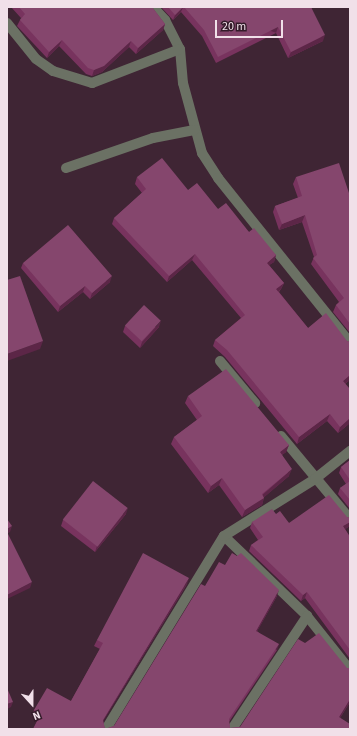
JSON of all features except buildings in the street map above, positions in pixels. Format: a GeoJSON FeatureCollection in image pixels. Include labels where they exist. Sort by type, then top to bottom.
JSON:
{"type":"FeatureCollection","features":[{"type":"Feature","properties":{"kind":"street"},"geometry":{"type":"LineString","coordinates":[[153,7],[165,20],[180,49],[183,83],[194,130],[202,153],[218,178],[350,343]]}},
{"type":"Feature","properties":{"kind":"street"},"geometry":{"type":"LineString","coordinates":[[7,24],[36,59],[54,71],[92,83],[180,49]]}},
{"type":"Feature","properties":{"kind":"street"},"geometry":{"type":"LineString","coordinates":[[66,168],[153,138],[194,130]]}},
{"type":"Feature","properties":{"kind":"street"},"geometry":{"type":"LineString","coordinates":[[220,361],[260,410]]}},
{"type":"Feature","properties":{"kind":"street"},"geometry":{"type":"LineString","coordinates":[[275,429],[350,519]]}},
{"type":"Feature","properties":{"kind":"street"},"geometry":{"type":"LineString","coordinates":[[106,729],[224,536],[315,478],[350,451]]}},
{"type":"Feature","properties":{"kind":"street"},"geometry":{"type":"LineString","coordinates":[[224,536],[306,616],[350,670]]}},
{"type":"Feature","properties":{"kind":"street"},"geometry":{"type":"LineString","coordinates":[[232,729],[306,616]]}}]}
